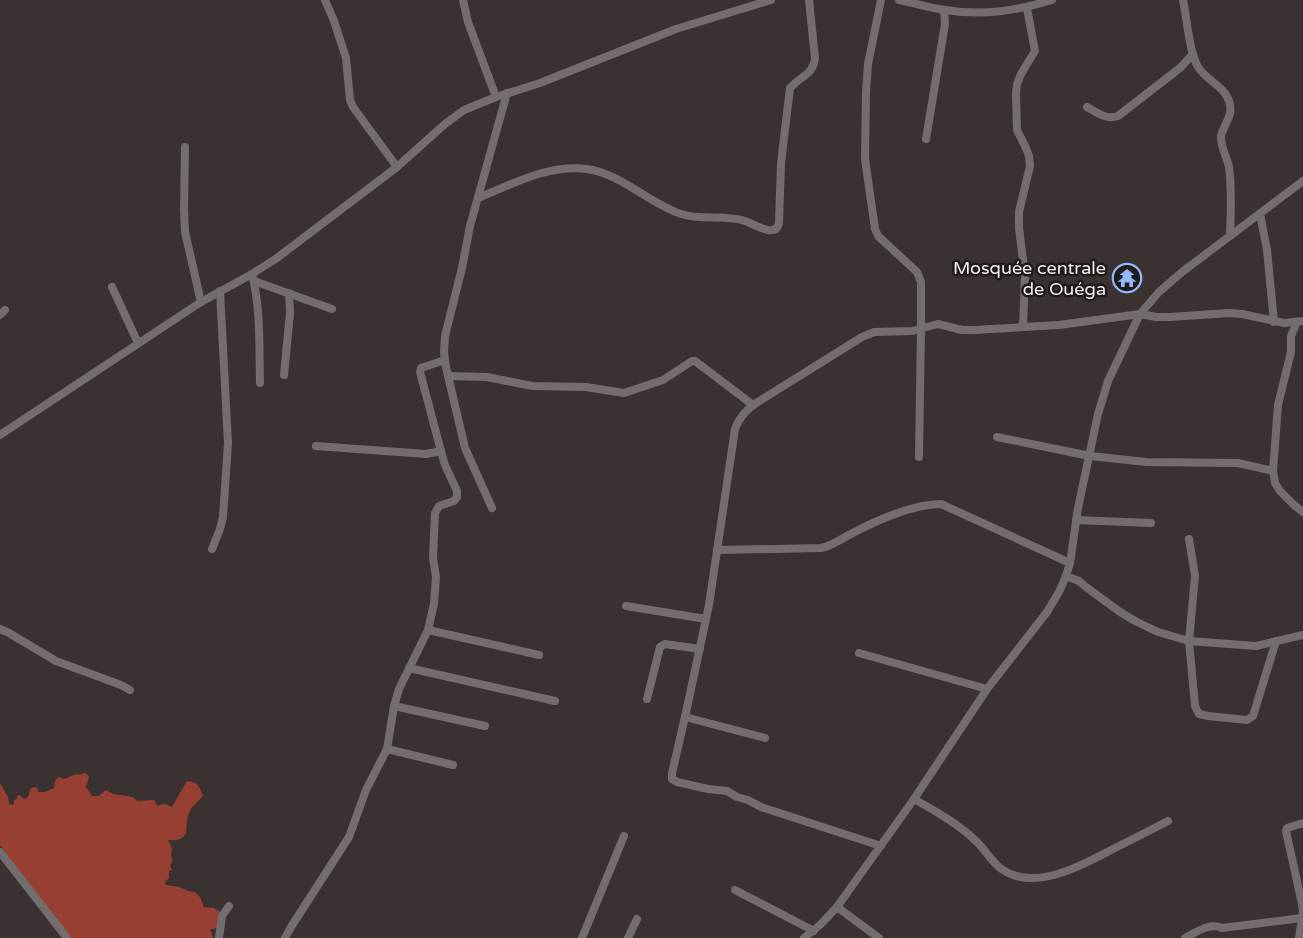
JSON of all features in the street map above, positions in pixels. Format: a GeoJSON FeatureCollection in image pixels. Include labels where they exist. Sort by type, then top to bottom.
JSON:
{"type":"FeatureCollection","features":[{"type":"Feature","properties":{"kind":"street"},"geometry":{"type":"LineString","coordinates":[[325,0],[346,58],[350,100],[353,107],[397,167]]}},
{"type":"Feature","properties":{"kind":"street"},"geometry":{"type":"LineString","coordinates":[[463,0],[471,31],[496,97]]}},
{"type":"Feature","properties":{"kind":"street"},"geometry":{"type":"LineString","coordinates":[[0,435],[201,302],[219,291],[253,277],[397,167],[464,110],[540,83],[676,29],[771,0]]}},
{"type":"Feature","properties":{"kind":"street"},"geometry":{"type":"LineString","coordinates":[[478,198],[538,174],[558,169],[589,169],[612,176],[661,205],[683,215],[698,218],[733,218],[768,230],[776,230],[780,223],[781,163],[790,88],[812,71],[816,58],[810,0]]}},
{"type":"Feature","properties":{"kind":"street"},"geometry":{"type":"LineString","coordinates":[[881,0],[866,81],[868,186],[878,236],[917,272],[921,282],[919,457]]}},
{"type":"Feature","properties":{"kind":"street"},"geometry":{"type":"LineString","coordinates":[[899,0],[944,10],[986,13],[1028,8],[1052,0]]}},
{"type":"Feature","properties":{"kind":"street"},"geometry":{"type":"LineString","coordinates":[[1184,0],[1193,54],[1199,68],[1217,85],[1229,101],[1230,116],[1221,139],[1229,170],[1230,236]]}},
{"type":"Feature","properties":{"kind":"street"},"geometry":{"type":"LineString","coordinates":[[1023,327],[1026,276],[1019,212],[1030,166],[1029,156],[1017,130],[1016,94],[1021,74],[1035,51],[1028,8]]}},
{"type":"Feature","properties":{"kind":"street"},"geometry":{"type":"LineString","coordinates":[[926,139],[945,24],[944,10]]}},
{"type":"Feature","properties":{"kind":"street"},"geometry":{"type":"LineString","coordinates":[[1087,107],[1107,118],[1118,116],[1180,68],[1193,54]]}},
{"type":"Feature","properties":{"kind":"street"},"geometry":{"type":"LineString","coordinates":[[492,508],[465,448],[445,360],[445,336],[470,226],[507,93]]}},
{"type":"Feature","properties":{"kind":"street"},"geometry":{"type":"LineString","coordinates":[[185,147],[183,210],[185,232],[201,302]]}},
{"type":"Feature","properties":{"kind":"street"},"geometry":{"type":"LineString","coordinates":[[804,938],[837,907],[914,799],[987,689],[1047,612],[1059,591],[1070,563],[1076,520],[1098,414],[1108,381],[1140,314],[1159,292],[1182,272],[1303,181]]}},
{"type":"Feature","properties":{"kind":"street"},"geometry":{"type":"LineString","coordinates":[[1260,214],[1267,250],[1274,321]]}},
{"type":"Feature","properties":{"kind":"street"},"geometry":{"type":"LineString","coordinates":[[253,277],[332,309]]}},
{"type":"Feature","properties":{"kind":"street"},"geometry":{"type":"LineString","coordinates":[[253,277],[259,314],[260,383]]}},
{"type":"Feature","properties":{"kind":"street"},"geometry":{"type":"LineString","coordinates":[[112,287],[138,343]]}},
{"type":"Feature","properties":{"kind":"street"},"geometry":{"type":"LineString","coordinates":[[212,549],[223,517],[228,443],[219,291]]}},
{"type":"Feature","properties":{"kind":"street"},"geometry":{"type":"LineString","coordinates":[[284,375],[290,313],[289,293]]}},
{"type":"Feature","properties":{"kind":"street"},"geometry":{"type":"LineString","coordinates":[[881,846],[761,807],[727,791],[708,789],[672,779],[706,619],[738,421],[753,405],[862,337],[874,333],[912,331],[938,324],[962,330],[1059,326],[1140,314],[1170,317],[1228,313],[1284,323],[1300,322]]}},
{"type":"Feature","properties":{"kind":"street"},"geometry":{"type":"LineString","coordinates":[[1300,322],[1292,336],[1290,357],[1278,405],[1273,471],[1275,483],[1280,491],[1303,512]]}},
{"type":"Feature","properties":{"kind":"street"},"geometry":{"type":"LineString","coordinates":[[285,938],[349,837],[366,790],[387,749],[394,706],[402,682],[428,630],[434,604],[436,577],[435,513],[439,506],[454,501],[457,491],[441,451],[420,372],[424,366],[445,360]]}},
{"type":"Feature","properties":{"kind":"street"},"geometry":{"type":"LineString","coordinates":[[448,376],[488,377],[532,386],[586,387],[624,393],[663,380],[695,361],[753,405]]}},
{"type":"Feature","properties":{"kind":"street"},"geometry":{"type":"LineString","coordinates":[[997,437],[1090,456],[1146,462],[1238,463],[1273,471]]}},
{"type":"Feature","properties":{"kind":"street"},"geometry":{"type":"LineString","coordinates":[[316,446],[426,454],[441,451]]}},
{"type":"Feature","properties":{"kind":"street"},"geometry":{"type":"LineString","coordinates":[[717,550],[829,547],[878,519],[924,505],[941,504],[1070,563]]}},
{"type":"Feature","properties":{"kind":"street"},"geometry":{"type":"LineString","coordinates":[[1076,520],[1151,523]]}},
{"type":"Feature","properties":{"kind":"street"},"geometry":{"type":"LineString","coordinates":[[1189,539],[1195,576],[1189,640],[1194,696],[1199,714],[1247,720],[1253,716],[1276,641]]}},
{"type":"Feature","properties":{"kind":"street"},"geometry":{"type":"LineString","coordinates":[[1066,576],[1079,580],[1120,612],[1137,622],[1158,632],[1189,640],[1256,646],[1303,635]]}},
{"type":"Feature","properties":{"kind":"street"},"geometry":{"type":"LineString","coordinates":[[626,606],[706,619]]}},
{"type":"Feature","properties":{"kind":"street"},"geometry":{"type":"LineString","coordinates":[[0,630],[56,661],[130,690]]}},
{"type":"Feature","properties":{"kind":"street"},"geometry":{"type":"LineString","coordinates":[[428,630],[539,655]]}},
{"type":"Feature","properties":{"kind":"street"},"geometry":{"type":"LineString","coordinates":[[647,699],[662,645],[700,649]]}},
{"type":"Feature","properties":{"kind":"street"},"geometry":{"type":"LineString","coordinates":[[859,653],[987,689]]}},
{"type":"Feature","properties":{"kind":"street"},"geometry":{"type":"LineString","coordinates":[[409,668],[555,701]]}},
{"type":"Feature","properties":{"kind":"street"},"geometry":{"type":"LineString","coordinates":[[394,706],[485,726]]}},
{"type":"Feature","properties":{"kind":"street"},"geometry":{"type":"LineString","coordinates":[[685,717],[765,738]]}},
{"type":"Feature","properties":{"kind":"street"},"geometry":{"type":"LineString","coordinates":[[387,749],[453,765]]}},
{"type":"Feature","properties":{"kind":"street"},"geometry":{"type":"LineString","coordinates":[[914,799],[960,826],[1001,869],[1013,876],[1028,878],[1073,870],[1168,821]]}},
{"type":"Feature","properties":{"kind":"street"},"geometry":{"type":"LineString","coordinates":[[1299,938],[1302,904],[1286,831],[1287,828],[1303,823]]}},
{"type":"Feature","properties":{"kind":"street"},"geometry":{"type":"LineString","coordinates":[[582,938],[624,836]]}},
{"type":"Feature","properties":{"kind":"street"},"geometry":{"type":"LineString","coordinates":[[0,852],[67,938]]}},
{"type":"Feature","properties":{"kind":"street"},"geometry":{"type":"LineString","coordinates":[[735,890],[814,931]]}},
{"type":"Feature","properties":{"kind":"street"},"geometry":{"type":"LineString","coordinates":[[219,938],[222,916],[229,906]]}},
{"type":"Feature","properties":{"kind":"street"},"geometry":{"type":"LineString","coordinates":[[837,907],[879,938]]}},
{"type":"Feature","properties":{"kind":"street"},"geometry":{"type":"LineString","coordinates":[[1185,938],[1209,926],[1216,925],[1222,928],[1302,918]]}},
{"type":"Feature","properties":{"kind":"street"},"geometry":{"type":"LineString","coordinates":[[628,938],[636,919]]}},
{"type":"Feature","properties":{"kind":"shaded area"},"geometry":{"type":"Polygon","coordinates":[[[85,773],[89,776],[86,787],[92,796],[99,796],[106,790],[113,794],[133,797],[137,801],[154,800],[158,806],[165,804],[172,807],[187,781],[194,782],[198,786],[203,796],[190,811],[185,835],[176,840],[168,840],[172,849],[170,865],[172,870],[169,871],[169,878],[165,884],[195,892],[204,907],[214,908],[221,913],[220,925],[210,929],[213,938],[68,938],[0,845],[0,783],[8,797],[9,804],[12,805],[17,796],[20,795],[24,799],[28,797],[31,788],[35,787],[38,792],[45,792],[54,788],[55,780],[59,777],[66,778],[85,773]]]}},
{"type":"Feature","properties":{"kind":"place","name":"Mosquée centrale de Ouéga"},"geometry":{"type":"Point","coordinates":[1127,278]}}]}
